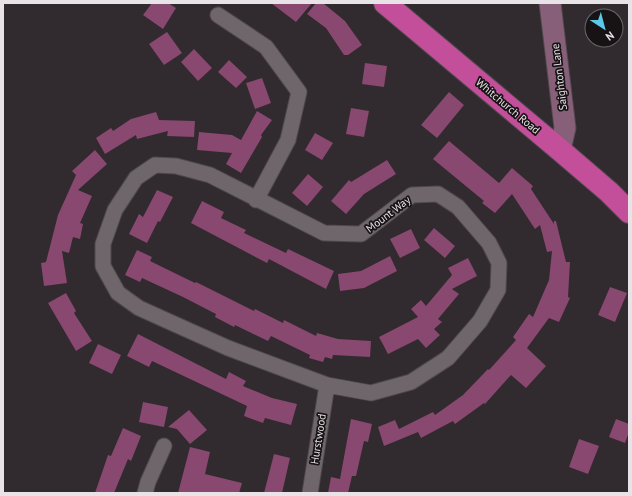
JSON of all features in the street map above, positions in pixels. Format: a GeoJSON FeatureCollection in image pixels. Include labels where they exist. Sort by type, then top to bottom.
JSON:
{"type":"FeatureCollection","features":[{"type":"Feature","properties":{"kind":"highway","name":"Whitchurch Road"},"geometry":{"type":"LineString","coordinates":[[385,3],[560,150],[609,192],[629,212]]}},
{"type":"Feature","properties":{"kind":"street","name":"Saighton Lane"},"geometry":{"type":"LineString","coordinates":[[550,3],[565,128],[560,150]]}},
{"type":"Feature","properties":{"kind":"street"},"geometry":{"type":"LineString","coordinates":[[218,15],[266,47],[299,92],[288,140],[256,200]]}},
{"type":"Feature","properties":{"kind":"street","name":"Mount Way"},"geometry":{"type":"LineString","coordinates":[[155,165],[176,166],[210,175],[256,200],[324,233],[361,234],[412,195],[438,194],[458,207],[489,243],[499,263],[498,290],[480,321],[448,358],[411,382],[371,393],[327,385],[228,348],[139,308],[118,293],[103,266],[103,244],[115,210],[136,178],[155,165]]}},
{"type":"Feature","properties":{"kind":"street","name":"Hurstwood"},"geometry":{"type":"LineString","coordinates":[[310,493],[327,385]]}},
{"type":"Feature","properties":{"kind":"street"},"geometry":{"type":"LineString","coordinates":[[145,493],[148,482],[164,446]]}},
{"type":"Feature","properties":{"kind":"building"},"geometry":{"type":"Polygon","coordinates":[[[152,3],[168,3],[176,8],[163,29],[143,15],[152,3]]]}},
{"type":"Feature","properties":{"kind":"building"},"geometry":{"type":"Polygon","coordinates":[[[271,3],[312,3],[296,22],[271,3]]]}},
{"type":"Feature","properties":{"kind":"building"},"geometry":{"type":"Polygon","coordinates":[[[316,3],[323,3],[345,21],[362,45],[348,55],[344,55],[326,28],[307,14],[316,3]]]}},
{"type":"Feature","properties":{"kind":"building"},"geometry":{"type":"Polygon","coordinates":[[[167,32],[182,53],[164,65],[149,44],[167,32]]]}},
{"type":"Feature","properties":{"kind":"building"},"geometry":{"type":"Polygon","coordinates":[[[194,49],[212,68],[198,81],[181,62],[194,49]]]}},
{"type":"Feature","properties":{"kind":"building"},"geometry":{"type":"Polygon","coordinates":[[[229,60],[247,77],[236,88],[218,72],[229,60]]]}},
{"type":"Feature","properties":{"kind":"building"},"geometry":{"type":"Polygon","coordinates":[[[365,63],[387,66],[384,87],[362,84],[365,63]]]}},
{"type":"Feature","properties":{"kind":"building"},"geometry":{"type":"Polygon","coordinates":[[[262,78],[271,103],[255,109],[246,83],[262,78]]]}},
{"type":"Feature","properties":{"kind":"building"},"geometry":{"type":"Polygon","coordinates":[[[449,92],[464,105],[437,138],[421,125],[449,92]]]}},
{"type":"Feature","properties":{"kind":"building"},"geometry":{"type":"Polygon","coordinates":[[[351,108],[369,111],[364,137],[346,134],[351,108]]]}},
{"type":"Feature","properties":{"kind":"building"},"geometry":{"type":"Polygon","coordinates":[[[257,111],[272,120],[261,135],[262,137],[241,173],[226,164],[232,153],[197,150],[199,132],[232,135],[241,140],[257,111]]]}},
{"type":"Feature","properties":{"kind":"building"},"geometry":{"type":"Polygon","coordinates":[[[156,112],[159,120],[195,121],[194,137],[167,136],[168,131],[137,139],[136,135],[105,154],[96,138],[111,128],[113,131],[131,119],[156,112]]]}},
{"type":"Feature","properties":{"kind":"building"},"geometry":{"type":"Polygon","coordinates":[[[315,133],[333,143],[322,160],[305,150],[315,133]]]}},
{"type":"Feature","properties":{"kind":"building"},"geometry":{"type":"Polygon","coordinates":[[[449,141],[499,183],[512,168],[533,186],[531,189],[554,224],[554,221],[556,221],[566,262],[570,262],[568,297],[570,298],[559,322],[549,318],[527,348],[546,366],[526,388],[511,375],[485,404],[484,403],[455,424],[453,421],[421,438],[418,432],[384,446],[378,427],[395,420],[399,429],[433,412],[435,415],[463,395],[488,369],[489,370],[516,340],[513,337],[529,314],[533,317],[549,280],[552,251],[547,252],[540,225],[535,229],[512,194],[495,213],[482,203],[484,201],[433,159],[449,141]]]}},
{"type":"Feature","properties":{"kind":"building"},"geometry":{"type":"Polygon","coordinates":[[[95,150],[107,164],[78,190],[92,196],[80,223],[83,224],[80,239],[73,237],[69,253],[62,251],[67,283],[44,286],[41,263],[46,262],[58,215],[76,175],[72,171],[95,150]]]}},
{"type":"Feature","properties":{"kind":"building"},"geometry":{"type":"Polygon","coordinates":[[[387,160],[396,174],[364,194],[346,214],[331,201],[349,180],[351,182],[387,160]]]}},
{"type":"Feature","properties":{"kind":"building"},"geometry":{"type":"Polygon","coordinates":[[[308,174],[323,187],[307,206],[292,193],[308,174]]]}},
{"type":"Feature","properties":{"kind":"building"},"geometry":{"type":"Polygon","coordinates":[[[157,190],[173,197],[160,222],[158,221],[147,243],[129,234],[139,214],[143,217],[157,190]]]}},
{"type":"Feature","properties":{"kind":"building"},"geometry":{"type":"Polygon","coordinates":[[[202,201],[224,212],[221,218],[246,230],[244,233],[286,253],[288,249],[334,271],[326,289],[269,259],[267,263],[191,223],[202,201]]]}},
{"type":"Feature","properties":{"kind":"building"},"geometry":{"type":"Polygon","coordinates":[[[434,228],[455,246],[445,258],[424,240],[434,228]]]}},
{"type":"Feature","properties":{"kind":"building"},"geometry":{"type":"Polygon","coordinates":[[[411,229],[420,248],[400,258],[390,239],[411,229]]]}},
{"type":"Feature","properties":{"kind":"building"},"geometry":{"type":"Polygon","coordinates":[[[137,250],[152,257],[150,261],[195,283],[196,282],[254,311],[255,309],[283,323],[284,320],[316,336],[317,333],[338,339],[371,341],[370,357],[333,355],[332,359],[325,357],[323,362],[309,358],[310,355],[271,336],[268,341],[235,325],[234,327],[215,317],[216,314],[183,297],[142,278],[140,282],[125,275],[137,250]]]}},
{"type":"Feature","properties":{"kind":"building"},"geometry":{"type":"Polygon","coordinates":[[[390,256],[397,271],[364,288],[340,291],[338,274],[361,271],[390,256]]]}},
{"type":"Feature","properties":{"kind":"building"},"geometry":{"type":"Polygon","coordinates":[[[468,258],[477,276],[452,289],[459,294],[438,319],[442,322],[434,329],[440,335],[426,348],[418,339],[388,354],[379,337],[418,317],[411,309],[421,300],[426,306],[452,275],[448,268],[468,258]]]}},
{"type":"Feature","properties":{"kind":"building"},"geometry":{"type":"Polygon","coordinates":[[[610,287],[627,293],[615,322],[598,315],[610,287]]]}},
{"type":"Feature","properties":{"kind":"building"},"geometry":{"type":"Polygon","coordinates":[[[66,293],[76,311],[74,313],[92,341],[76,351],[48,303],[66,293]]]}},
{"type":"Feature","properties":{"kind":"building"},"geometry":{"type":"Polygon","coordinates":[[[138,334],[226,379],[229,372],[246,381],[243,386],[272,398],[297,404],[291,425],[265,418],[263,423],[244,416],[247,406],[152,361],[149,367],[127,356],[138,334]]]}},
{"type":"Feature","properties":{"kind":"building"},"geometry":{"type":"Polygon","coordinates":[[[98,344],[121,355],[112,374],[89,363],[98,344]]]}},
{"type":"Feature","properties":{"kind":"building"},"geometry":{"type":"Polygon","coordinates":[[[143,402],[168,407],[164,427],[139,422],[143,402]]]}},
{"type":"Feature","properties":{"kind":"building"},"geometry":{"type":"Polygon","coordinates":[[[189,410],[207,430],[190,444],[177,429],[168,427],[189,410]]]}},
{"type":"Feature","properties":{"kind":"building"},"geometry":{"type":"Polygon","coordinates":[[[351,419],[372,424],[368,442],[364,441],[356,476],[352,476],[348,493],[328,493],[331,477],[340,479],[351,419]]]}},
{"type":"Feature","properties":{"kind":"building"},"geometry":{"type":"Polygon","coordinates":[[[616,419],[629,424],[629,432],[625,443],[609,437],[616,419]]]}},
{"type":"Feature","properties":{"kind":"building"},"geometry":{"type":"Polygon","coordinates":[[[123,428],[141,436],[131,461],[128,459],[114,493],[95,493],[108,455],[111,456],[123,428]]]}},
{"type":"Feature","properties":{"kind":"building"},"geometry":{"type":"Polygon","coordinates":[[[579,439],[599,446],[588,474],[569,467],[579,439]]]}},
{"type":"Feature","properties":{"kind":"building"},"geometry":{"type":"Polygon","coordinates":[[[190,447],[210,452],[205,474],[242,483],[239,493],[178,493],[190,447]]]}},
{"type":"Feature","properties":{"kind":"building"},"geometry":{"type":"Polygon","coordinates":[[[274,454],[290,458],[282,493],[264,493],[274,454]]]}}]}
